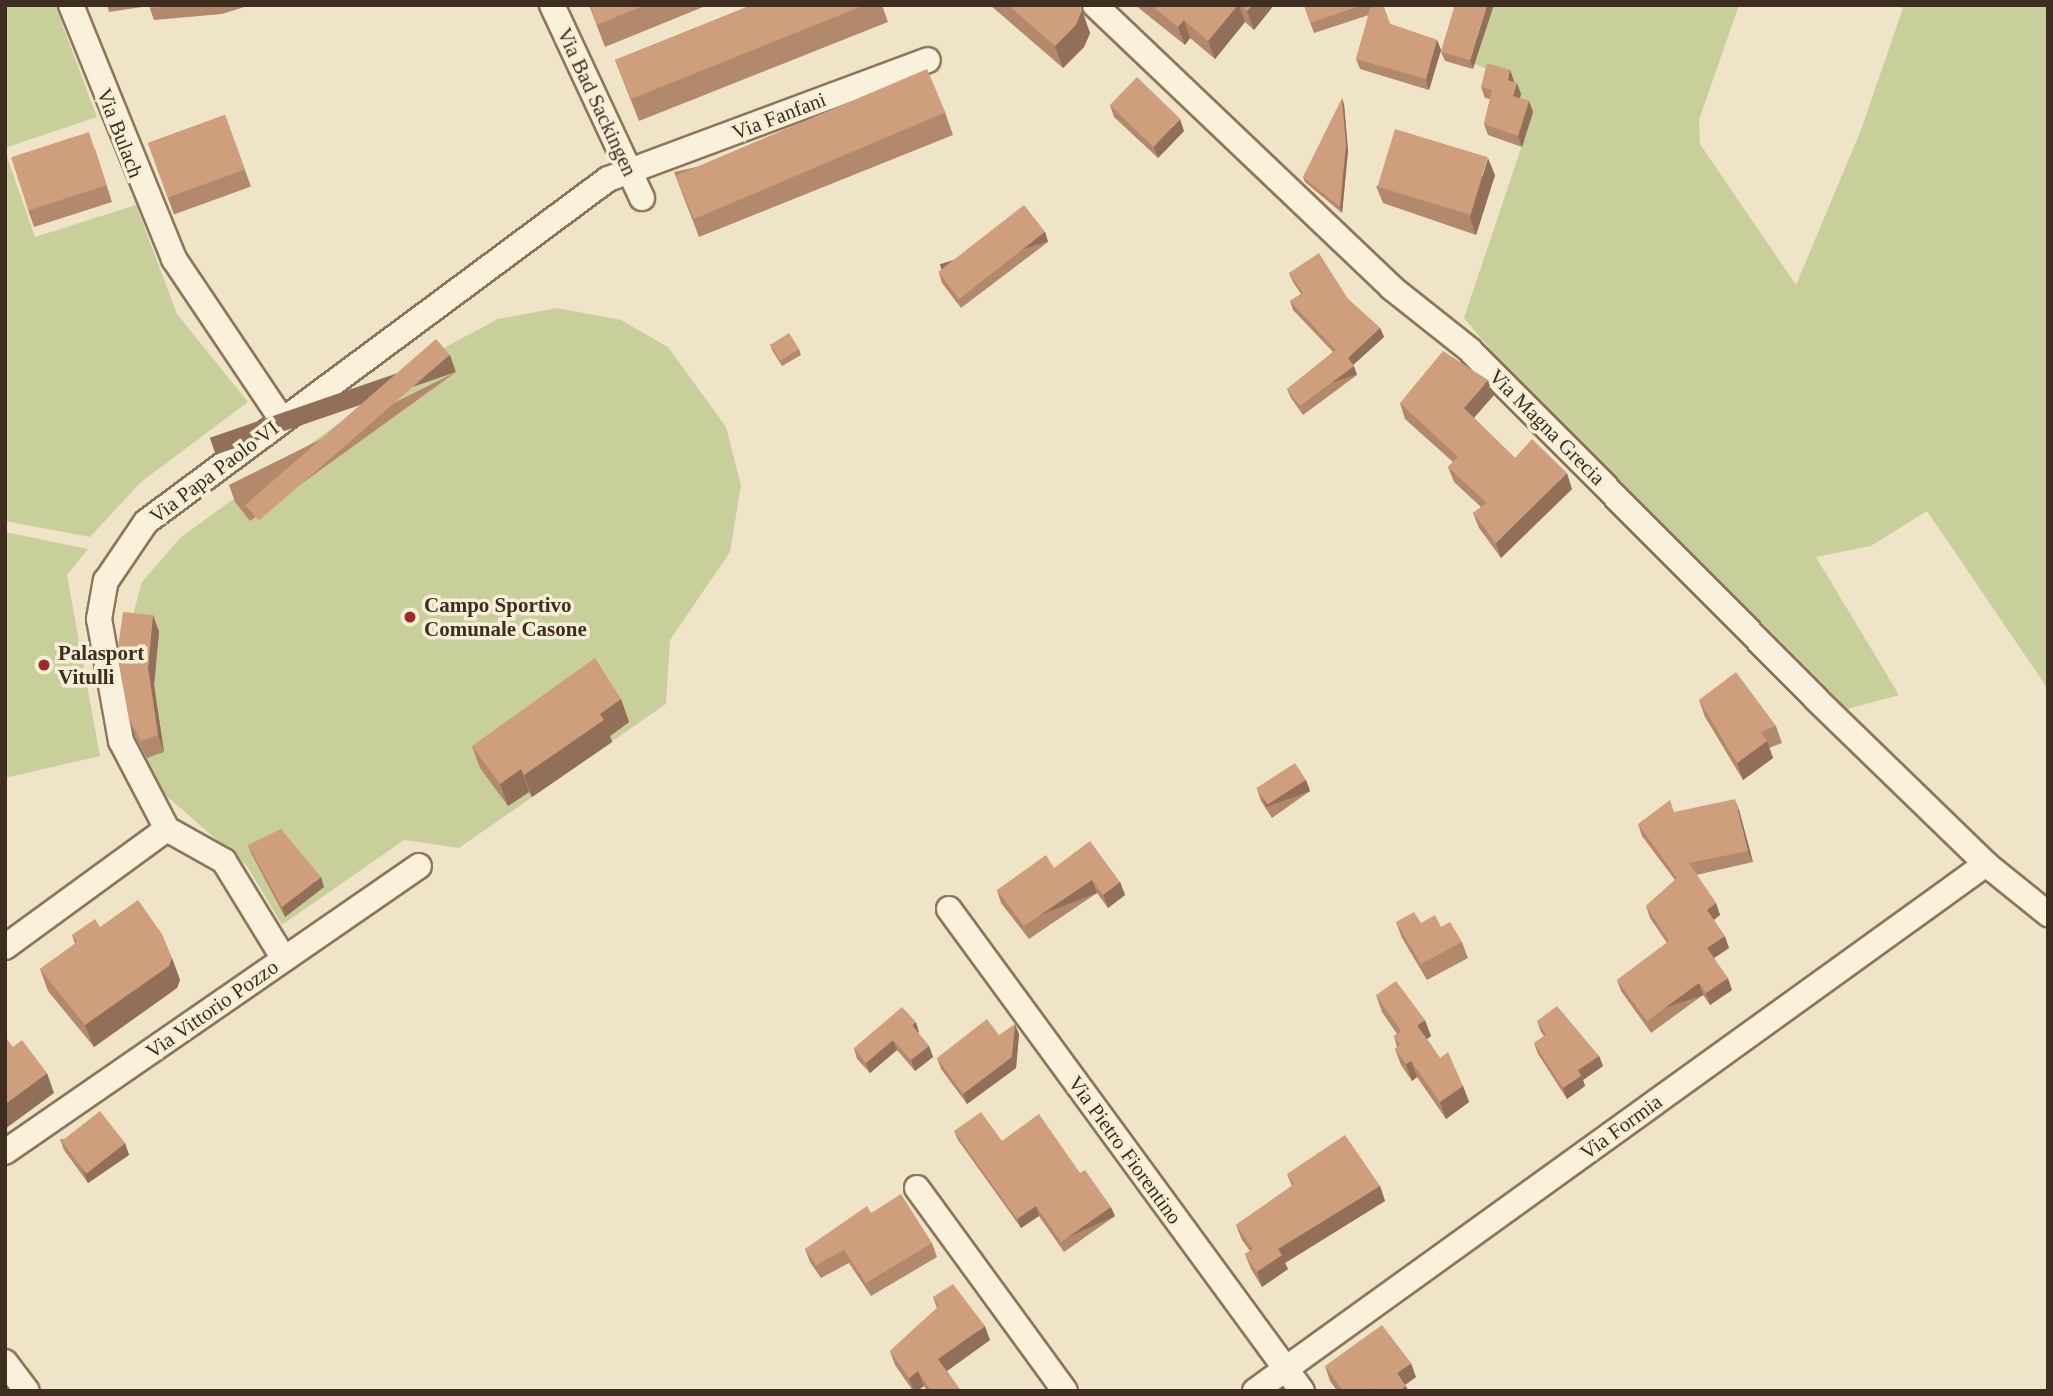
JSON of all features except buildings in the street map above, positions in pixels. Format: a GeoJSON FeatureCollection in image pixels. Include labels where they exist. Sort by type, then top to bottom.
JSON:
{"type":"FeatureCollection","features":[{"type":"Feature","properties":{"kind":"street","name":"Via Bulach"},"geometry":{"type":"LineString","coordinates":[[71,5],[174,259],[282,420]]}},
{"type":"Feature","properties":{"kind":"street","name":"Via Bad Sackingen"},"geometry":{"type":"LineString","coordinates":[[552,5],[642,198]]}},
{"type":"Feature","properties":{"kind":"street","name":"Via Magna Grecia"},"geometry":{"type":"LineString","coordinates":[[1095,5],[1392,288],[1470,350],[1986,864],[2048,914]]}},
{"type":"Feature","properties":{"kind":"street","name":"Via Fanfani"},"geometry":{"type":"LineString","coordinates":[[630,172],[928,60]]}},
{"type":"Feature","properties":{"kind":"street","name":"Via Papa Paolo VI"},"geometry":{"type":"LineString","coordinates":[[167,829],[126,752],[112,710],[99,619],[106,581],[146,522],[608,179],[630,172]]}},
{"type":"Feature","properties":{"kind":"street"},"geometry":{"type":"LineString","coordinates":[[5,947],[167,829],[224,861],[284,959]]}},
{"type":"Feature","properties":{"kind":"street","name":"Via Formia"},"geometry":{"type":"LineString","coordinates":[[1255,1391],[1986,864]]}},
{"type":"Feature","properties":{"kind":"street","name":"Via Vittorio Pozzo"},"geometry":{"type":"LineString","coordinates":[[5,1152],[419,866]]}},
{"type":"Feature","properties":{"kind":"street","name":"Via Pietro Fiorentino"},"geometry":{"type":"LineString","coordinates":[[949,909],[1301,1391]]}},
{"type":"Feature","properties":{"kind":"street"},"geometry":{"type":"LineString","coordinates":[[917,1188],[1065,1391]]}},
{"type":"Feature","properties":{"kind":"street"},"geometry":{"type":"LineString","coordinates":[[5,1362],[27,1391]]}},
{"type":"Feature","properties":{"kind":"green space"},"geometry":{"type":"Polygon","coordinates":[[[5,5],[55,5],[97,117],[5,148],[5,5]]]}},
{"type":"Feature","properties":{"kind":"green space"},"geometry":{"type":"Polygon","coordinates":[[[1494,5],[1739,5],[1699,120],[1700,144],[1796,285],[1861,130],[1903,8],[1896,5],[2048,5],[2048,689],[1927,511],[1871,546],[1816,557],[1899,695],[1840,711],[1528,395],[1464,318],[1533,112],[1517,107],[1514,81],[1475,64],[1494,5]]]}},
{"type":"Feature","properties":{"kind":"green space"},"geometry":{"type":"Polygon","coordinates":[[[5,151],[35,237],[136,205],[177,314],[248,402],[141,482],[90,537],[5,521],[5,151]]]}},
{"type":"Feature","properties":{"kind":"green space","name":"Campo Sportivo Comunale Casone"},"geometry":{"type":"Polygon","coordinates":[[[557,308],[621,320],[668,347],[726,427],[741,485],[730,552],[670,640],[666,704],[459,848],[404,840],[282,925],[247,866],[164,794],[139,751],[129,723],[129,629],[142,582],[181,537],[442,349],[498,319],[557,308]]]}},
{"type":"Feature","properties":{"kind":"green space","name":"Palasport Vitulli"},"geometry":{"type":"Polygon","coordinates":[[[5,532],[88,549],[67,575],[100,756],[5,778],[5,532]]]}},
{"type":"Feature","properties":{"kind":"place","name":"Campo Sportivo Comunale Casone"},"geometry":{"type":"Point","coordinates":[410,617]}},
{"type":"Feature","properties":{"kind":"place","name":"Palasport Vitulli"},"geometry":{"type":"Point","coordinates":[44,665]}}]}
